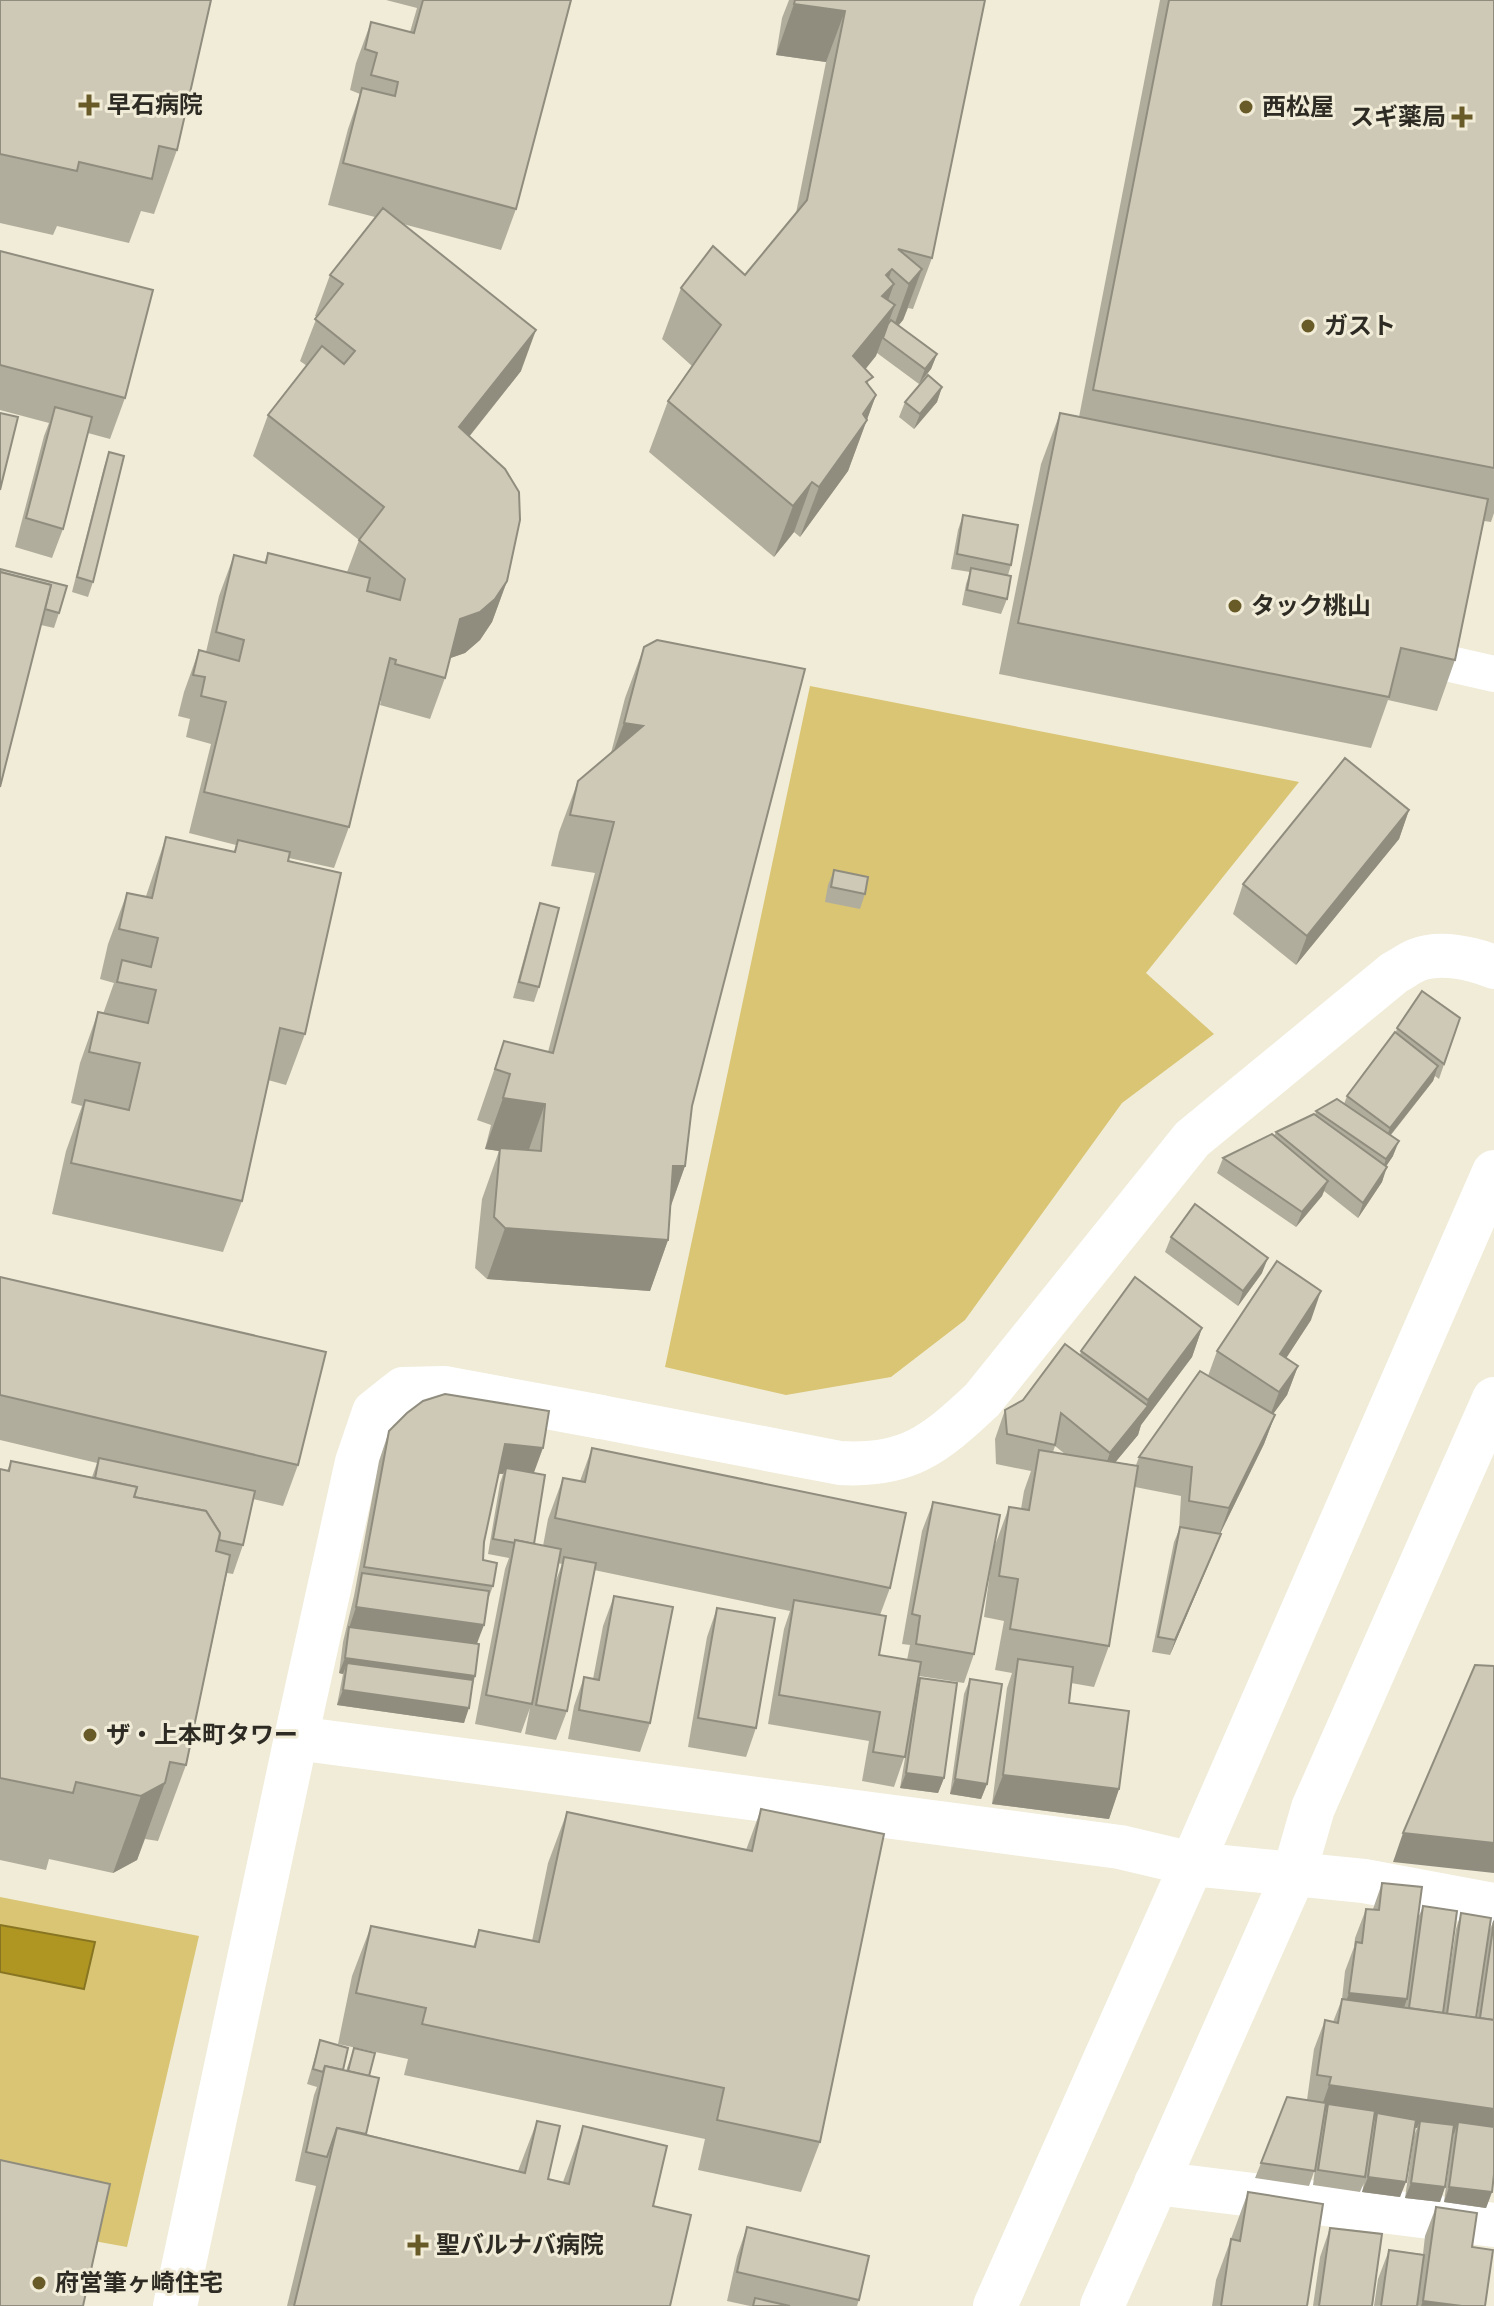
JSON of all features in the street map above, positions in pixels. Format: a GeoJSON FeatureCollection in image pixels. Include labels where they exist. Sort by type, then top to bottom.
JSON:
{"type":"FeatureCollection","features":[{"type":"Feature","properties":{"kind":"street"},"geometry":{"type":"LineString","coordinates":[[175,2306],[357,1462],[374,1412],[403,1389],[444,1388],[840,1463],[868,1465],[898,1459],[924,1448],[950,1430],[982,1400],[1192,1139],[1394,973],[1417,960],[1432,956],[1454,957],[1494,967]]}},
{"type":"Feature","properties":{"kind":"street"},"geometry":{"type":"LineString","coordinates":[[995,2306],[1494,1172]]}},
{"type":"Feature","properties":{"kind":"street"},"geometry":{"type":"LineString","coordinates":[[1102,2306],[1294,1874],[1313,1808],[1494,1399]]}},
{"type":"Feature","properties":{"kind":"street"},"geometry":{"type":"LineString","coordinates":[[296,1738],[1120,1847],[1192,1864],[1364,1881],[1494,1905]]}},
{"type":"Feature","properties":{"kind":"street"},"geometry":{"type":"LineString","coordinates":[[1156,2183],[1494,2225]]}},
{"type":"Feature","properties":{"kind":"lane"},"geometry":{"type":"LineString","coordinates":[[1446,663],[1494,674]]}},
{"type":"Feature","properties":{"kind":"shaded area"},"geometry":{"type":"Polygon","coordinates":[[[810,686],[1299,782],[1146,973],[1214,1034],[1122,1103],[965,1320],[891,1377],[786,1395],[665,1367],[810,686]]]}},
{"type":"Feature","properties":{"kind":"shaded area"},"geometry":{"type":"Polygon","coordinates":[[[0,1897],[199,1936],[127,2247],[0,2224],[0,1897]]]}},
{"type":"Feature","properties":{"kind":"shaded area"},"geometry":{"type":"Polygon","coordinates":[[[0,1925],[95,1942],[84,1989],[0,1972],[0,1925]]]}},
{"type":"Feature","properties":{"kind":"building","name":"早石病院"},"geometry":{"type":"Polygon","coordinates":[[[0,0],[211,0],[177,150],[159,146],[152,179],[79,162],[77,171],[0,154],[0,0]]]}},
{"type":"Feature","properties":{"kind":"building"},"geometry":{"type":"Polygon","coordinates":[[[423,0],[571,0],[516,209],[343,163],[362,88],[395,96],[398,82],[371,75],[377,53],[365,49],[371,22],[414,33],[423,0]]]}},
{"type":"Feature","properties":{"kind":"building"},"geometry":{"type":"Polygon","coordinates":[[[795,0],[985,0],[932,258],[898,249],[922,269],[909,284],[892,269],[886,275],[894,284],[882,296],[895,305],[853,356],[873,377],[866,382],[876,395],[863,414],[867,420],[819,487],[812,482],[793,506],[668,401],[721,325],[681,288],[713,246],[745,275],[807,200],[845,11],[794,4],[795,0]]]}},
{"type":"Feature","properties":{"kind":"building"},"geometry":{"type":"Polygon","coordinates":[[[1169,0],[1494,0],[1494,468],[1093,390],[1169,0]]]}},
{"type":"Feature","properties":{"kind":"building"},"geometry":{"type":"Polygon","coordinates":[[[383,208],[536,330],[459,427],[505,469],[519,492],[520,520],[507,581],[495,599],[480,612],[460,619],[445,678],[395,664],[396,660],[390,658],[349,827],[204,792],[226,702],[201,696],[205,677],[193,675],[199,650],[239,661],[244,640],[216,632],[234,555],[266,563],[268,553],[370,578],[367,591],[400,600],[405,579],[359,540],[384,507],[268,415],[322,346],[344,364],[355,351],[315,319],[343,284],[330,275],[383,208]]]}},
{"type":"Feature","properties":{"kind":"building"},"geometry":{"type":"Polygon","coordinates":[[[0,251],[153,290],[125,398],[0,365],[0,251]]]}},
{"type":"Feature","properties":{"kind":"building"},"geometry":{"type":"Polygon","coordinates":[[[891,320],[937,354],[925,369],[883,338],[891,320]]]}},
{"type":"Feature","properties":{"kind":"building"},"geometry":{"type":"Polygon","coordinates":[[[928,375],[942,387],[920,414],[905,402],[928,375]]]}},
{"type":"Feature","properties":{"kind":"building"},"geometry":{"type":"Polygon","coordinates":[[[55,407],[92,417],[63,529],[26,518],[55,407]]]}},
{"type":"Feature","properties":{"kind":"building"},"geometry":{"type":"Polygon","coordinates":[[[0,413],[18,417],[0,490],[0,413]]]}},
{"type":"Feature","properties":{"kind":"building","name":"タック桃山"},"geometry":{"type":"Polygon","coordinates":[[[1060,413],[1488,499],[1455,660],[1401,648],[1389,697],[1018,623],[1060,413]]]}},
{"type":"Feature","properties":{"kind":"building"},"geometry":{"type":"Polygon","coordinates":[[[109,452],[124,456],[93,582],[77,577],[109,452]]]}},
{"type":"Feature","properties":{"kind":"building"},"geometry":{"type":"Polygon","coordinates":[[[963,515],[1018,525],[1011,565],[957,554],[963,515]]]}},
{"type":"Feature","properties":{"kind":"building"},"geometry":{"type":"Polygon","coordinates":[[[971,568],[1011,576],[1007,599],[967,590],[971,568]]]}},
{"type":"Feature","properties":{"kind":"building"},"geometry":{"type":"Polygon","coordinates":[[[0,569],[67,586],[59,613],[45,609],[51,585],[0,572],[0,569]]]}},
{"type":"Feature","properties":{"kind":"building"},"geometry":{"type":"Polygon","coordinates":[[[0,572],[51,585],[0,787],[0,572]]]}},
{"type":"Feature","properties":{"kind":"building"},"geometry":{"type":"Polygon","coordinates":[[[657,640],[805,669],[692,1106],[685,1166],[673,1166],[668,1240],[505,1228],[494,1217],[500,1148],[541,1151],[545,1104],[503,1098],[510,1074],[495,1069],[504,1041],[553,1053],[614,822],[570,815],[578,781],[643,726],[624,723],[644,647],[657,640]]]}},
{"type":"Feature","properties":{"kind":"building"},"geometry":{"type":"Polygon","coordinates":[[[1345,758],[1409,810],[1307,936],[1243,884],[1345,758]]]}},
{"type":"Feature","properties":{"kind":"building"},"geometry":{"type":"Polygon","coordinates":[[[166,837],[235,852],[238,840],[290,852],[288,861],[341,873],[305,1034],[280,1028],[242,1201],[71,1163],[85,1100],[129,1110],[140,1063],[89,1052],[98,1012],[148,1023],[156,990],[117,982],[122,960],[151,967],[158,938],[119,929],[127,893],[152,898],[166,837]]]}},
{"type":"Feature","properties":{"kind":"building"},"geometry":{"type":"Polygon","coordinates":[[[834,870],[868,877],[865,894],[831,887],[834,870]]]}},
{"type":"Feature","properties":{"kind":"building"},"geometry":{"type":"Polygon","coordinates":[[[540,903],[559,908],[539,987],[519,982],[540,903]]]}},
{"type":"Feature","properties":{"kind":"building"},"geometry":{"type":"Polygon","coordinates":[[[1422,991],[1460,1018],[1444,1064],[1397,1028],[1422,991]]]}},
{"type":"Feature","properties":{"kind":"building"},"geometry":{"type":"Polygon","coordinates":[[[1395,1032],[1438,1066],[1390,1128],[1347,1096],[1395,1032]]]}},
{"type":"Feature","properties":{"kind":"building"},"geometry":{"type":"Polygon","coordinates":[[[1337,1099],[1399,1141],[1386,1159],[1316,1111],[1337,1099]]]}},
{"type":"Feature","properties":{"kind":"building"},"geometry":{"type":"Polygon","coordinates":[[[1314,1114],[1387,1167],[1363,1203],[1276,1132],[1314,1114]]]}},
{"type":"Feature","properties":{"kind":"building"},"geometry":{"type":"Polygon","coordinates":[[[1272,1134],[1328,1181],[1302,1212],[1223,1158],[1272,1134]]]}},
{"type":"Feature","properties":{"kind":"building"},"geometry":{"type":"Polygon","coordinates":[[[1195,1204],[1268,1258],[1243,1291],[1171,1237],[1195,1204]]]}},
{"type":"Feature","properties":{"kind":"building"},"geometry":{"type":"Polygon","coordinates":[[[1277,1261],[1321,1291],[1280,1354],[1298,1366],[1279,1392],[1217,1351],[1277,1261]]]}},
{"type":"Feature","properties":{"kind":"building"},"geometry":{"type":"Polygon","coordinates":[[[0,1277],[326,1352],[298,1465],[0,1395],[0,1277]]]}},
{"type":"Feature","properties":{"kind":"building"},"geometry":{"type":"Polygon","coordinates":[[[1135,1277],[1202,1328],[1148,1400],[1081,1351],[1135,1277]]]}},
{"type":"Feature","properties":{"kind":"building"},"geometry":{"type":"Polygon","coordinates":[[[1065,1344],[1148,1406],[1110,1453],[1061,1413],[1055,1445],[1007,1434],[1005,1410],[1023,1400],[1065,1344]]]}},
{"type":"Feature","properties":{"kind":"building"},"geometry":{"type":"Polygon","coordinates":[[[1200,1371],[1275,1415],[1229,1508],[1189,1501],[1192,1467],[1139,1457],[1200,1371]]]}},
{"type":"Feature","properties":{"kind":"building"},"geometry":{"type":"Polygon","coordinates":[[[445,1394],[549,1411],[543,1448],[505,1444],[484,1542],[483,1560],[497,1563],[493,1586],[364,1567],[389,1431],[423,1401],[445,1394]]]}},
{"type":"Feature","properties":{"kind":"building"},"geometry":{"type":"Polygon","coordinates":[[[592,1448],[906,1513],[890,1588],[555,1518],[563,1478],[585,1482],[592,1448]]]}},
{"type":"Feature","properties":{"kind":"building"},"geometry":{"type":"Polygon","coordinates":[[[1039,1450],[1138,1466],[1109,1646],[1010,1629],[1018,1579],[999,1576],[1009,1507],[1029,1510],[1039,1450]]]}},
{"type":"Feature","properties":{"kind":"building"},"geometry":{"type":"Polygon","coordinates":[[[99,1458],[255,1491],[243,1545],[219,1540],[220,1533],[206,1511],[134,1497],[137,1487],[95,1478],[99,1458]]]}},
{"type":"Feature","properties":{"kind":"building","name":"ザ・上本町タワー"},"geometry":{"type":"Polygon","coordinates":[[[11,1461],[137,1487],[134,1497],[206,1511],[220,1533],[216,1551],[230,1555],[186,1765],[170,1762],[165,1783],[141,1796],[76,1782],[73,1793],[0,1778],[0,1469],[9,1471],[11,1461]]]}},
{"type":"Feature","properties":{"kind":"building"},"geometry":{"type":"Polygon","coordinates":[[[506,1468],[545,1475],[534,1544],[493,1539],[506,1468]]]}},
{"type":"Feature","properties":{"kind":"building"},"geometry":{"type":"Polygon","coordinates":[[[933,1502],[1000,1515],[974,1654],[916,1644],[920,1616],[912,1614],[933,1502]]]}},
{"type":"Feature","properties":{"kind":"building"},"geometry":{"type":"Polygon","coordinates":[[[1180,1527],[1221,1534],[1175,1640],[1158,1637],[1180,1527]]]}},
{"type":"Feature","properties":{"kind":"building"},"geometry":{"type":"Polygon","coordinates":[[[515,1540],[561,1549],[532,1704],[486,1695],[515,1540]]]}},
{"type":"Feature","properties":{"kind":"building"},"geometry":{"type":"Polygon","coordinates":[[[564,1557],[596,1563],[567,1711],[536,1705],[564,1557]]]}},
{"type":"Feature","properties":{"kind":"building"},"geometry":{"type":"Polygon","coordinates":[[[362,1573],[489,1591],[484,1625],[356,1607],[362,1573]]]}},
{"type":"Feature","properties":{"kind":"building"},"geometry":{"type":"Polygon","coordinates":[[[614,1596],[673,1607],[650,1723],[579,1710],[584,1677],[599,1680],[614,1596]]]}},
{"type":"Feature","properties":{"kind":"building"},"geometry":{"type":"Polygon","coordinates":[[[794,1600],[886,1616],[879,1655],[921,1662],[905,1757],[873,1752],[880,1712],[779,1695],[794,1600]]]}},
{"type":"Feature","properties":{"kind":"building"},"geometry":{"type":"Polygon","coordinates":[[[717,1608],[775,1618],[756,1728],[698,1718],[717,1608]]]}},
{"type":"Feature","properties":{"kind":"building"},"geometry":{"type":"Polygon","coordinates":[[[349,1627],[479,1644],[475,1676],[345,1658],[349,1627]]]}},
{"type":"Feature","properties":{"kind":"building"},"geometry":{"type":"Polygon","coordinates":[[[1018,1659],[1073,1667],[1069,1703],[1129,1711],[1119,1789],[1003,1775],[1018,1659]]]}},
{"type":"Feature","properties":{"kind":"building"},"geometry":{"type":"Polygon","coordinates":[[[347,1663],[473,1680],[469,1708],[343,1690],[347,1663]]]}},
{"type":"Feature","properties":{"kind":"building"},"geometry":{"type":"Polygon","coordinates":[[[1475,1665],[1494,1666],[1494,1843],[1403,1833],[1475,1665]]]}},
{"type":"Feature","properties":{"kind":"building"},"geometry":{"type":"Polygon","coordinates":[[[920,1678],[957,1683],[944,1778],[906,1773],[920,1678]]]}},
{"type":"Feature","properties":{"kind":"building"},"geometry":{"type":"Polygon","coordinates":[[[970,1679],[1002,1684],[987,1784],[955,1779],[970,1679]]]}},
{"type":"Feature","properties":{"kind":"building"},"geometry":{"type":"Polygon","coordinates":[[[761,1809],[884,1834],[820,2142],[717,2120],[724,2088],[422,2024],[426,2008],[356,1993],[371,1926],[475,1947],[479,1930],[539,1942],[567,1812],[752,1851],[761,1809]]]}},
{"type":"Feature","properties":{"kind":"building"},"geometry":{"type":"Polygon","coordinates":[[[1382,1883],[1422,1887],[1407,1999],[1349,1993],[1356,1942],[1362,1943],[1366,1909],[1379,1910],[1382,1883]]]}},
{"type":"Feature","properties":{"kind":"building"},"geometry":{"type":"Polygon","coordinates":[[[1423,1906],[1457,1911],[1443,2013],[1409,2008],[1423,1906]]]}},
{"type":"Feature","properties":{"kind":"building"},"geometry":{"type":"Polygon","coordinates":[[[1461,1913],[1491,1918],[1476,2018],[1447,2014],[1461,1913]]]}},
{"type":"Feature","properties":{"kind":"building"},"geometry":{"type":"Polygon","coordinates":[[[1494,1921],[1494,2020],[1480,2018],[1494,1921]]]}},
{"type":"Feature","properties":{"kind":"building"},"geometry":{"type":"Polygon","coordinates":[[[1342,1999],[1494,2020],[1494,2109],[1329,2085],[1331,2077],[1317,2075],[1325,2020],[1338,2023],[1342,1999]]]}},
{"type":"Feature","properties":{"kind":"building"},"geometry":{"type":"Polygon","coordinates":[[[320,2040],[348,2048],[343,2070],[325,2066],[323,2072],[313,2069],[320,2040]]]}},
{"type":"Feature","properties":{"kind":"building"},"geometry":{"type":"Polygon","coordinates":[[[354,2048],[375,2053],[369,2076],[348,2071],[354,2048]]]}},
{"type":"Feature","properties":{"kind":"building"},"geometry":{"type":"Polygon","coordinates":[[[325,2066],[379,2078],[366,2134],[337,2128],[327,2157],[306,2152],[325,2066]]]}},
{"type":"Feature","properties":{"kind":"building"},"geometry":{"type":"Polygon","coordinates":[[[1287,2097],[1326,2103],[1315,2171],[1261,2163],[1287,2097]]]}},
{"type":"Feature","properties":{"kind":"building"},"geometry":{"type":"Polygon","coordinates":[[[1328,2104],[1375,2111],[1365,2177],[1318,2170],[1328,2104]]]}},
{"type":"Feature","properties":{"kind":"building"},"geometry":{"type":"Polygon","coordinates":[[[1377,2113],[1416,2120],[1406,2182],[1368,2177],[1377,2113]]]}},
{"type":"Feature","properties":{"kind":"building"},"geometry":{"type":"Polygon","coordinates":[[[537,2121],[560,2126],[548,2179],[569,2184],[583,2126],[667,2146],[653,2206],[691,2215],[670,2306],[294,2306],[337,2128],[525,2173],[537,2121]]]}},
{"type":"Feature","properties":{"kind":"building"},"geometry":{"type":"Polygon","coordinates":[[[1420,2121],[1454,2125],[1445,2187],[1411,2183],[1420,2121]]]}},
{"type":"Feature","properties":{"kind":"building"},"geometry":{"type":"Polygon","coordinates":[[[1458,2122],[1494,2127],[1492,2192],[1449,2187],[1458,2122]]]}},
{"type":"Feature","properties":{"kind":"building"},"geometry":{"type":"Polygon","coordinates":[[[0,2160],[110,2184],[83,2306],[0,2306],[0,2160]]]}},
{"type":"Feature","properties":{"kind":"building"},"geometry":{"type":"Polygon","coordinates":[[[1248,2192],[1323,2204],[1307,2306],[1221,2306],[1231,2239],[1240,2241],[1248,2192]]]}},
{"type":"Feature","properties":{"kind":"building"},"geometry":{"type":"Polygon","coordinates":[[[1436,2207],[1477,2213],[1472,2247],[1493,2250],[1485,2306],[1423,2301],[1436,2207]]]}},
{"type":"Feature","properties":{"kind":"building"},"geometry":{"type":"Polygon","coordinates":[[[747,2227],[869,2256],[859,2300],[737,2272],[747,2227]]]}},
{"type":"Feature","properties":{"kind":"building"},"geometry":{"type":"Polygon","coordinates":[[[1330,2228],[1382,2234],[1372,2306],[1319,2306],[1330,2228]]]}},
{"type":"Feature","properties":{"kind":"building"},"geometry":{"type":"Polygon","coordinates":[[[1389,2250],[1424,2255],[1417,2306],[1381,2306],[1389,2250]]]}},
{"type":"Feature","properties":{"kind":"building"},"geometry":{"type":"Polygon","coordinates":[[[755,2298],[790,2306],[753,2306],[755,2298]]]}},
{"type":"Feature","properties":{"kind":"place","name":"早石病院"},"geometry":{"type":"Point","coordinates":[89,105]}},
{"type":"Feature","properties":{"kind":"place","name":"西松屋"},"geometry":{"type":"Point","coordinates":[1246,107]}},
{"type":"Feature","properties":{"kind":"place","name":"スギ薬局"},"geometry":{"type":"Point","coordinates":[1462,117]}},
{"type":"Feature","properties":{"kind":"place","name":"ガスト"},"geometry":{"type":"Point","coordinates":[1308,326]}},
{"type":"Feature","properties":{"kind":"place","name":"タック桃山"},"geometry":{"type":"Point","coordinates":[1235,606]}},
{"type":"Feature","properties":{"kind":"place","name":"ザ・上本町タワー"},"geometry":{"type":"Point","coordinates":[90,1735]}},
{"type":"Feature","properties":{"kind":"place","name":"聖バルナバ病院"},"geometry":{"type":"Point","coordinates":[418,2245]}},
{"type":"Feature","properties":{"kind":"place","name":"府営筆ヶ崎住宅"},"geometry":{"type":"Point","coordinates":[39,2283]}}]}
